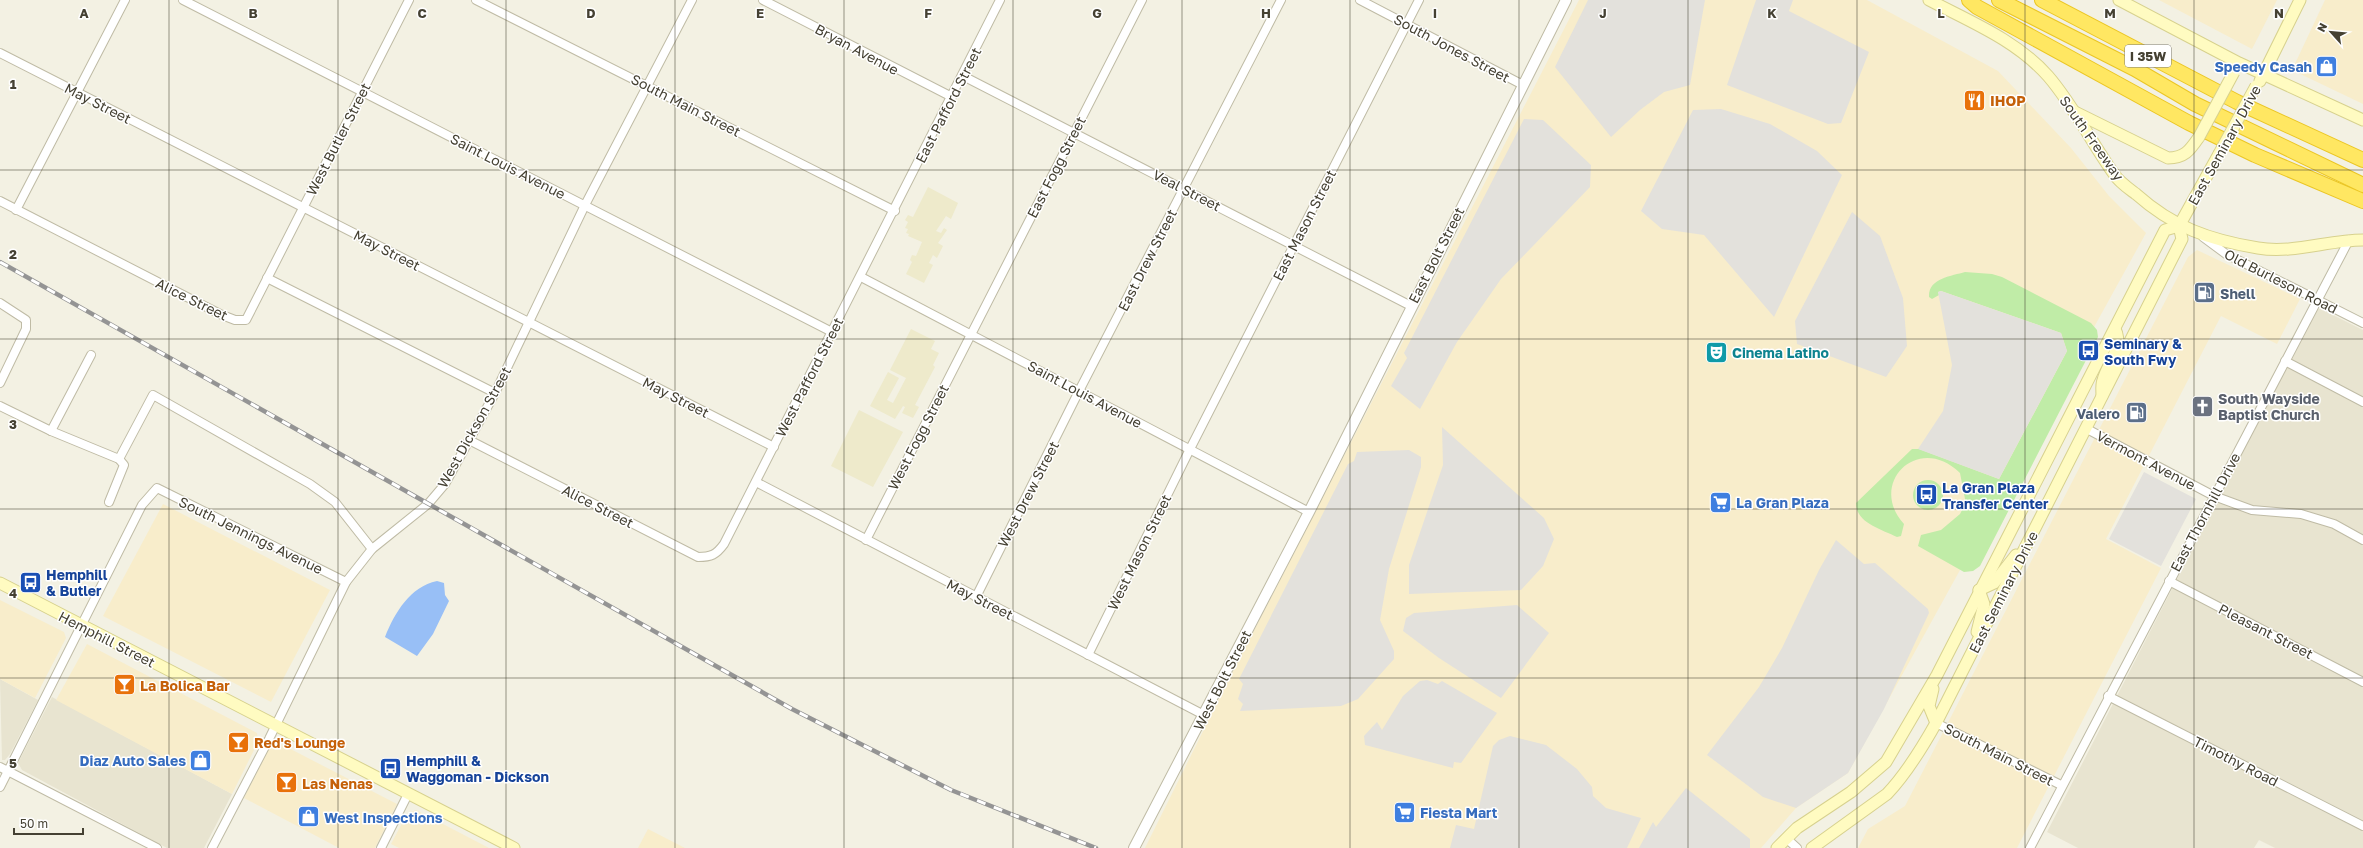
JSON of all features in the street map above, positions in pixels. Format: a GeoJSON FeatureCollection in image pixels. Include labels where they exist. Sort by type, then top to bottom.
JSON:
{"type":"FeatureCollection","features":[{"type":"Feature","properties":{"kind":"highway"},"geometry":{"type":"LineString","coordinates":[[1969,0],[1984,10],[2189,123],[2255,155],[2363,201]]}},
{"type":"Feature","properties":{"kind":"highway","name":"I 35W"},"geometry":{"type":"LineString","coordinates":[[1999,0],[2135,69],[2195,104],[2363,185]]}},
{"type":"Feature","properties":{"kind":"highway","name":"I 35W"},"geometry":{"type":"LineString","coordinates":[[2042,0],[2236,102],[2363,160]]}},
{"type":"Feature","properties":{"kind":"main road","name":"South Freeway"},"geometry":{"type":"LineString","coordinates":[[1929,0],[2007,40],[2048,76],[2073,110],[2118,179],[2160,215],[2179,226],[2201,236],[2259,248],[2285,250],[2349,240],[2363,240]]}},
{"type":"Feature","properties":{"kind":"main road"},"geometry":{"type":"LineString","coordinates":[[2119,0],[2131,2],[2236,68],[2263,75],[2363,120]]}},
{"type":"Feature","properties":{"kind":"main road","name":"East Seminary Drive"},"geometry":{"type":"LineString","coordinates":[[1812,848],[1887,794],[1897,784],[1919,752],[1936,723],[1971,652],[2102,401],[2182,239],[2179,226],[2263,75],[2300,0]]}},
{"type":"Feature","properties":{"kind":"main road"},"geometry":{"type":"LineString","coordinates":[[2073,110],[2168,158],[2181,157],[2188,153],[2199,137],[2236,68]]}},
{"type":"Feature","properties":{"kind":"main road","name":"East Seminary Drive"},"geometry":{"type":"LineString","coordinates":[[1937,675],[1979,590],[2166,230],[2179,226]]}},
{"type":"Feature","properties":{"kind":"main road"},"geometry":{"type":"LineString","coordinates":[[2102,401],[2102,381],[2118,346],[2118,336],[2115,329]]}},
{"type":"Feature","properties":{"kind":"main road"},"geometry":{"type":"LineString","coordinates":[[1971,652],[1984,604],[1979,590],[1994,583],[2033,533]]}},
{"type":"Feature","properties":{"kind":"main road","name":"Hemphill Street"},"geometry":{"type":"LineString","coordinates":[[0,583],[514,848]]}},
{"type":"Feature","properties":{"kind":"main road"},"geometry":{"type":"LineString","coordinates":[[1936,723],[1929,706],[1937,675]]}},
{"type":"Feature","properties":{"kind":"main road"},"geometry":{"type":"LineString","coordinates":[[1777,848],[1797,828],[1851,792],[1886,762],[1937,675]]}},
{"type":"Feature","properties":{"kind":"street"},"geometry":{"type":"LineString","coordinates":[[16,210],[125,0]]}},
{"type":"Feature","properties":{"kind":"street","name":"Saint Louis Avenue"},"geometry":{"type":"LineString","coordinates":[[184,0],[832,332]]}},
{"type":"Feature","properties":{"kind":"street","name":"West Butler Street"},"geometry":{"type":"LineString","coordinates":[[267,278],[409,0]]}},
{"type":"Feature","properties":{"kind":"street","name":"South Main Street"},"geometry":{"type":"LineString","coordinates":[[476,0],[895,211]]}},
{"type":"Feature","properties":{"kind":"street","name":"West Dickson Street"},"geometry":{"type":"LineString","coordinates":[[212,848],[346,582],[372,550],[428,504],[445,484],[494,393],[585,205],[692,0]]}},
{"type":"Feature","properties":{"kind":"street","name":"Bryan Avenue"},"geometry":{"type":"LineString","coordinates":[[763,0],[952,97]]}},
{"type":"Feature","properties":{"kind":"street","name":"East Pafford Street"},"geometry":{"type":"LineString","coordinates":[[895,211],[1000,0]]}},
{"type":"Feature","properties":{"kind":"street","name":"East Fogg Street"},"geometry":{"type":"LineString","coordinates":[[970,334],[1142,0]]}},
{"type":"Feature","properties":{"kind":"street","name":"East Drew Street"},"geometry":{"type":"LineString","coordinates":[[1079,391],[1281,0]]}},
{"type":"Feature","properties":{"kind":"street","name":"South Jones Street"},"geometry":{"type":"LineString","coordinates":[[1360,0],[1523,85]]}},
{"type":"Feature","properties":{"kind":"street","name":"East Mason Street"},"geometry":{"type":"LineString","coordinates":[[1190,449],[1419,0]]}},
{"type":"Feature","properties":{"kind":"street","name":"East Bolt Street"},"geometry":{"type":"LineString","coordinates":[[1309,512],[1411,306],[1566,0]]}},
{"type":"Feature","properties":{"kind":"street","name":"May Street"},"geometry":{"type":"LineString","coordinates":[[0,52],[774,447]]}},
{"type":"Feature","properties":{"kind":"street","name":"Veal Street"},"geometry":{"type":"LineString","coordinates":[[963,76],[1184,188],[1411,306]]}},
{"type":"Feature","properties":{"kind":"street","name":"Alice Street"},"geometry":{"type":"LineString","coordinates":[[0,202],[235,320],[246,320],[267,278]]}},
{"type":"Feature","properties":{"kind":"street","name":"West Pafford Street"},"geometry":{"type":"LineString","coordinates":[[724,544],[895,211]]}},
{"type":"Feature","properties":{"kind":"street","name":"Old Burleson Road"},"geometry":{"type":"LineString","coordinates":[[2201,236],[2226,254],[2363,323]]}},
{"type":"Feature","properties":{"kind":"street","name":"East Thornhill Drive"},"geometry":{"type":"LineString","coordinates":[[2030,848],[2061,785],[2349,240]]}},
{"type":"Feature","properties":{"kind":"street","name":"Saint Louis Avenue"},"geometry":{"type":"LineString","coordinates":[[861,277],[1309,512]]}},
{"type":"Feature","properties":{"kind":"street"},"geometry":{"type":"LineString","coordinates":[[267,278],[494,393]]}},
{"type":"Feature","properties":{"kind":"street"},"geometry":{"type":"LineString","coordinates":[[0,303],[26,320],[26,328],[0,383]]}},
{"type":"Feature","properties":{"kind":"street","name":"West Fogg Street"},"geometry":{"type":"LineString","coordinates":[[866,540],[970,334]]}},
{"type":"Feature","properties":{"kind":"street"},"geometry":{"type":"LineString","coordinates":[[51,431],[91,355]]}},
{"type":"Feature","properties":{"kind":"street"},"geometry":{"type":"LineString","coordinates":[[2285,361],[2363,402]]}},
{"type":"Feature","properties":{"kind":"street","name":"West Drew Street"},"geometry":{"type":"LineString","coordinates":[[976,597],[1079,391]]}},
{"type":"Feature","properties":{"kind":"street"},"geometry":{"type":"LineString","coordinates":[[119,459],[153,395],[310,484],[335,502],[372,550]]}},
{"type":"Feature","properties":{"kind":"street"},"geometry":{"type":"LineString","coordinates":[[0,406],[51,431],[119,459],[124,465],[109,502]]}},
{"type":"Feature","properties":{"kind":"street","name":"Vermont Avenue"},"geometry":{"type":"LineString","coordinates":[[2087,430],[2214,496],[2252,510],[2301,514],[2334,524],[2363,540]]}},
{"type":"Feature","properties":{"kind":"street","name":"Alice Street"},"geometry":{"type":"LineString","coordinates":[[469,440],[698,557],[708,557],[716,554],[724,544]]}},
{"type":"Feature","properties":{"kind":"street","name":"West Mason Street"},"geometry":{"type":"LineString","coordinates":[[1088,655],[1190,449]]}},
{"type":"Feature","properties":{"kind":"street","name":"May Street"},"geometry":{"type":"LineString","coordinates":[[756,482],[1204,715]]}},
{"type":"Feature","properties":{"kind":"street","name":"South Jennings Avenue"},"geometry":{"type":"LineString","coordinates":[[82,626],[142,505],[157,488],[346,582]]}},
{"type":"Feature","properties":{"kind":"street","name":"West Bolt Street"},"geometry":{"type":"LineString","coordinates":[[1134,848],[1309,512]]}},
{"type":"Feature","properties":{"kind":"street","name":"Pleasant Street"},"geometry":{"type":"LineString","coordinates":[[2169,581],[2363,682]]}},
{"type":"Feature","properties":{"kind":"street"},"geometry":{"type":"LineString","coordinates":[[0,787],[4,769],[82,626]]}},
{"type":"Feature","properties":{"kind":"street","name":"Timothy Road"},"geometry":{"type":"LineString","coordinates":[[2108,696],[2363,826]]}},
{"type":"Feature","properties":{"kind":"street","name":"South Main Street"},"geometry":{"type":"LineString","coordinates":[[1936,723],[2061,785]]}},
{"type":"Feature","properties":{"kind":"street"},"geometry":{"type":"LineString","coordinates":[[4,769],[157,848]]}},
{"type":"Feature","properties":{"kind":"street"},"geometry":{"type":"LineString","coordinates":[[381,848],[408,794]]}},
{"type":"Feature","properties":{"kind":"street"},"geometry":{"type":"LineString","coordinates":[[1786,838],[1797,848]]}},
{"type":"Feature","properties":{"kind":"shaded area","name":"La Gran Plaza"},"geometry":{"type":"Polygon","coordinates":[[[1579,0],[1867,0],[1998,71],[2071,148],[2109,196],[2146,233],[1848,773],[1796,808],[1761,848],[1145,848],[1227,683],[1579,0]]]}},
{"type":"Feature","properties":{"kind":"shaded area"},"geometry":{"type":"Polygon","coordinates":[[[1588,0],[1705,0],[1690,85],[1664,92],[1640,110],[1611,137],[1555,67],[1588,0]]]}},
{"type":"Feature","properties":{"kind":"shaded area"},"geometry":{"type":"Polygon","coordinates":[[[1756,0],[1793,0],[1789,11],[1869,52],[1841,123],[1828,124],[1727,85],[1756,0]]]}},
{"type":"Feature","properties":{"kind":"shaded area"},"geometry":{"type":"Polygon","coordinates":[[[2159,0],[2277,0],[2252,49],[2159,0]]]}},
{"type":"Feature","properties":{"kind":"shaded area"},"geometry":{"type":"Polygon","coordinates":[[[2325,0],[2363,0],[2363,104],[2292,70],[2325,0]]]}},
{"type":"Feature","properties":{"kind":"shaded area"},"geometry":{"type":"Polygon","coordinates":[[[1721,109],[1770,124],[1817,151],[1842,175],[1774,317],[1704,235],[1662,229],[1641,211],[1693,110],[1721,109]]]}},
{"type":"Feature","properties":{"kind":"shaded area"},"geometry":{"type":"Polygon","coordinates":[[[1524,119],[1543,120],[1591,165],[1590,187],[1501,279],[1457,342],[1420,409],[1391,386],[1407,358],[1404,353],[1524,119]]]}},
{"type":"Feature","properties":{"kind":"shaded area"},"geometry":{"type":"Polygon","coordinates":[[[928,187],[958,203],[951,219],[946,216],[936,231],[941,233],[944,228],[947,230],[938,243],[943,246],[937,258],[933,255],[929,263],[933,265],[924,283],[906,274],[912,262],[910,260],[912,255],[916,256],[922,242],[908,236],[909,234],[906,233],[908,229],[905,228],[908,222],[905,220],[908,215],[913,217],[928,187]]]}},
{"type":"Feature","properties":{"kind":"shaded area"},"geometry":{"type":"Polygon","coordinates":[[[1852,212],[1880,236],[1903,298],[1907,346],[1886,377],[1797,344],[1795,321],[1852,212]]]}},
{"type":"Feature","properties":{"kind":"shaded area"},"geometry":{"type":"Polygon","coordinates":[[[2197,250],[2300,299],[2277,344],[2221,316],[2106,539],[2161,568],[2017,848],[1858,848],[1868,829],[1905,806],[2188,257],[2197,250]]]}},
{"type":"Feature","properties":{"kind":"shaded area"},"geometry":{"type":"Polygon","coordinates":[[[1941,291],[2061,333],[2067,351],[1999,479],[1918,449],[1943,411],[1952,365],[1938,292],[1941,291]]]}},
{"type":"Feature","properties":{"kind":"shaded area"},"geometry":{"type":"Polygon","coordinates":[[[2316,309],[2321,309],[2363,330],[2363,848],[2275,848],[2259,840],[2254,848],[2078,848],[2047,832],[2316,309]]]}},
{"type":"Feature","properties":{"kind":"shaded area"},"geometry":{"type":"Polygon","coordinates":[[[911,329],[935,341],[931,349],[939,353],[933,365],[935,367],[915,405],[919,407],[913,418],[902,413],[905,407],[903,406],[895,419],[870,406],[888,372],[899,378],[887,400],[893,403],[906,378],[890,370],[911,329]]]}},
{"type":"Feature","properties":{"kind":"shaded area"},"geometry":{"type":"Polygon","coordinates":[[[859,410],[903,432],[873,487],[831,466],[859,410]]]}},
{"type":"Feature","properties":{"kind":"shaded area"},"geometry":{"type":"Polygon","coordinates":[[[1442,427],[1544,518],[1554,539],[1543,566],[1521,590],[1409,594],[1409,565],[1443,465],[1442,427]]]}},
{"type":"Feature","properties":{"kind":"shaded area"},"geometry":{"type":"Polygon","coordinates":[[[1409,450],[1421,457],[1421,467],[1389,569],[1380,620],[1394,651],[1394,659],[1358,699],[1341,706],[1240,711],[1243,704],[1238,699],[1243,684],[1239,679],[1348,464],[1354,461],[1357,452],[1409,450]]]}},
{"type":"Feature","properties":{"kind":"shaded area"},"geometry":{"type":"Polygon","coordinates":[[[2144,472],[2196,499],[2161,566],[2109,539],[2144,472]]]}},
{"type":"Feature","properties":{"kind":"shaded area"},"geometry":{"type":"Polygon","coordinates":[[[163,504],[330,590],[271,702],[103,616],[163,504]]]}},
{"type":"Feature","properties":{"kind":"shaded area"},"geometry":{"type":"Polygon","coordinates":[[[1836,540],[1864,564],[1875,563],[1928,609],[1929,613],[1884,709],[1848,773],[1796,808],[1763,797],[1707,755],[1759,687],[1782,648],[1819,570],[1836,540]]]}},
{"type":"Feature","properties":{"kind":"shaded area"},"geometry":{"type":"Polygon","coordinates":[[[0,600],[64,632],[66,638],[35,698],[0,679],[0,600]]]}},
{"type":"Feature","properties":{"kind":"shaded area"},"geometry":{"type":"Polygon","coordinates":[[[1517,605],[1549,633],[1501,698],[1439,658],[1403,631],[1406,618],[1414,613],[1517,605]]]}},
{"type":"Feature","properties":{"kind":"shaded area"},"geometry":{"type":"Polygon","coordinates":[[[87,644],[257,733],[258,742],[232,794],[56,700],[87,644]]]}},
{"type":"Feature","properties":{"kind":"shaded area"},"geometry":{"type":"Polygon","coordinates":[[[0,679],[38,700],[10,754],[5,760],[2,760],[0,679]]]}},
{"type":"Feature","properties":{"kind":"shaded area"},"geometry":{"type":"Polygon","coordinates":[[[1427,680],[1438,684],[1442,681],[1497,713],[1461,763],[1454,762],[1453,768],[1365,745],[1364,736],[1377,722],[1382,730],[1403,696],[1420,681],[1427,680]]]}},
{"type":"Feature","properties":{"kind":"shaded area"},"geometry":{"type":"Polygon","coordinates":[[[52,697],[232,794],[204,848],[167,848],[22,770],[18,763],[52,697]]]}},
{"type":"Feature","properties":{"kind":"shaded area"},"geometry":{"type":"Polygon","coordinates":[[[1510,736],[1546,745],[1577,769],[1592,787],[1593,796],[1606,808],[1641,818],[1627,848],[1450,848],[1456,825],[1474,829],[1493,746],[1499,740],[1510,736]]]}},
{"type":"Feature","properties":{"kind":"shaded area"},"geometry":{"type":"Polygon","coordinates":[[[277,742],[397,804],[375,848],[339,848],[244,798],[271,744],[277,742]]]}},
{"type":"Feature","properties":{"kind":"shaded area"},"geometry":{"type":"Polygon","coordinates":[[[1686,788],[1750,839],[1750,848],[1639,848],[1653,822],[1656,827],[1686,788]]]}},
{"type":"Feature","properties":{"kind":"shaded area"},"geometry":{"type":"Polygon","coordinates":[[[416,810],[489,848],[399,848],[391,844],[407,814],[416,810]]]}},
{"type":"Feature","properties":{"kind":"shaded area"},"geometry":{"type":"Polygon","coordinates":[[[648,829],[685,848],[638,848],[648,829]]]}},
{"type":"Feature","properties":{"kind":"green space"},"geometry":{"type":"Polygon","coordinates":[[[1965,272],[1992,274],[2002,277],[2091,323],[2097,330],[2098,337],[1980,566],[1973,571],[1964,572],[1918,546],[1921,535],[1941,530],[1960,514],[1964,506],[1965,499],[1960,473],[1944,462],[1928,458],[1914,461],[1902,468],[1894,479],[1891,493],[1894,509],[1904,524],[1901,536],[1897,537],[1870,524],[1860,516],[1856,503],[1912,449],[1919,449],[1999,479],[2067,351],[2061,333],[1941,291],[1938,292],[1939,295],[1932,299],[1929,297],[1932,286],[1937,282],[1965,272]]]}},
{"type":"Feature","properties":{"kind":"green space"},"geometry":{"type":"Polygon","coordinates":[[[1928,480],[1934,481],[1942,489],[1942,501],[1934,509],[1928,510],[1922,509],[1914,501],[1913,495],[1914,489],[1922,481],[1928,480]]]}},
{"type":"Feature","properties":{"kind":"water"},"geometry":{"type":"Polygon","coordinates":[[[437,581],[444,583],[445,595],[449,601],[433,634],[417,656],[385,637],[399,610],[411,595],[427,584],[437,581]]]}},
{"type":"Feature","properties":{"kind":"railway"},"geometry":{"type":"LineString","coordinates":[[0,262],[792,709],[951,790],[1096,848]]}},
{"type":"Feature","properties":{"kind":"place","name":"Speedy Casah"},"geometry":{"type":"Point","coordinates":[2327,66]}},
{"type":"Feature","properties":{"kind":"place","name":"IHOP"},"geometry":{"type":"Point","coordinates":[1975,100]}},
{"type":"Feature","properties":{"kind":"place","name":"Shell"},"geometry":{"type":"Point","coordinates":[2204,293]}},
{"type":"Feature","properties":{"kind":"place","name":"Seminary & South Fwy"},"geometry":{"type":"Point","coordinates":[2089,351]}},
{"type":"Feature","properties":{"kind":"place","name":"Cinema Latino"},"geometry":{"type":"Point","coordinates":[1717,352]}},
{"type":"Feature","properties":{"kind":"place","name":"South Wayside Baptist Church"},"geometry":{"type":"Point","coordinates":[2202,406]}},
{"type":"Feature","properties":{"kind":"place","name":"Valero"},"geometry":{"type":"Point","coordinates":[2136,413]}},
{"type":"Feature","properties":{"kind":"place","name":"La Gran Plaza Transfer Center"},"geometry":{"type":"Point","coordinates":[1927,495]}},
{"type":"Feature","properties":{"kind":"place","name":"La Gran Plaza"},"geometry":{"type":"Point","coordinates":[1720,502]}},
{"type":"Feature","properties":{"kind":"place","name":"Hemphill & Butler"},"geometry":{"type":"Point","coordinates":[31,582]}},
{"type":"Feature","properties":{"kind":"place","name":"La Bolica Bar"},"geometry":{"type":"Point","coordinates":[124,685]}},
{"type":"Feature","properties":{"kind":"place","name":"Red's Lounge"},"geometry":{"type":"Point","coordinates":[238,742]}},
{"type":"Feature","properties":{"kind":"place","name":"Diaz Auto Sales"},"geometry":{"type":"Point","coordinates":[201,760]}},
{"type":"Feature","properties":{"kind":"place","name":"Hemphill & Waggoman - Dickson"},"geometry":{"type":"Point","coordinates":[391,768]}},
{"type":"Feature","properties":{"kind":"place","name":"Las Nenas"},"geometry":{"type":"Point","coordinates":[287,783]}},
{"type":"Feature","properties":{"kind":"place","name":"Fiesta Mart"},"geometry":{"type":"Point","coordinates":[1405,812]}},
{"type":"Feature","properties":{"kind":"place","name":"West Inspections"},"geometry":{"type":"Point","coordinates":[308,817]}}]}
